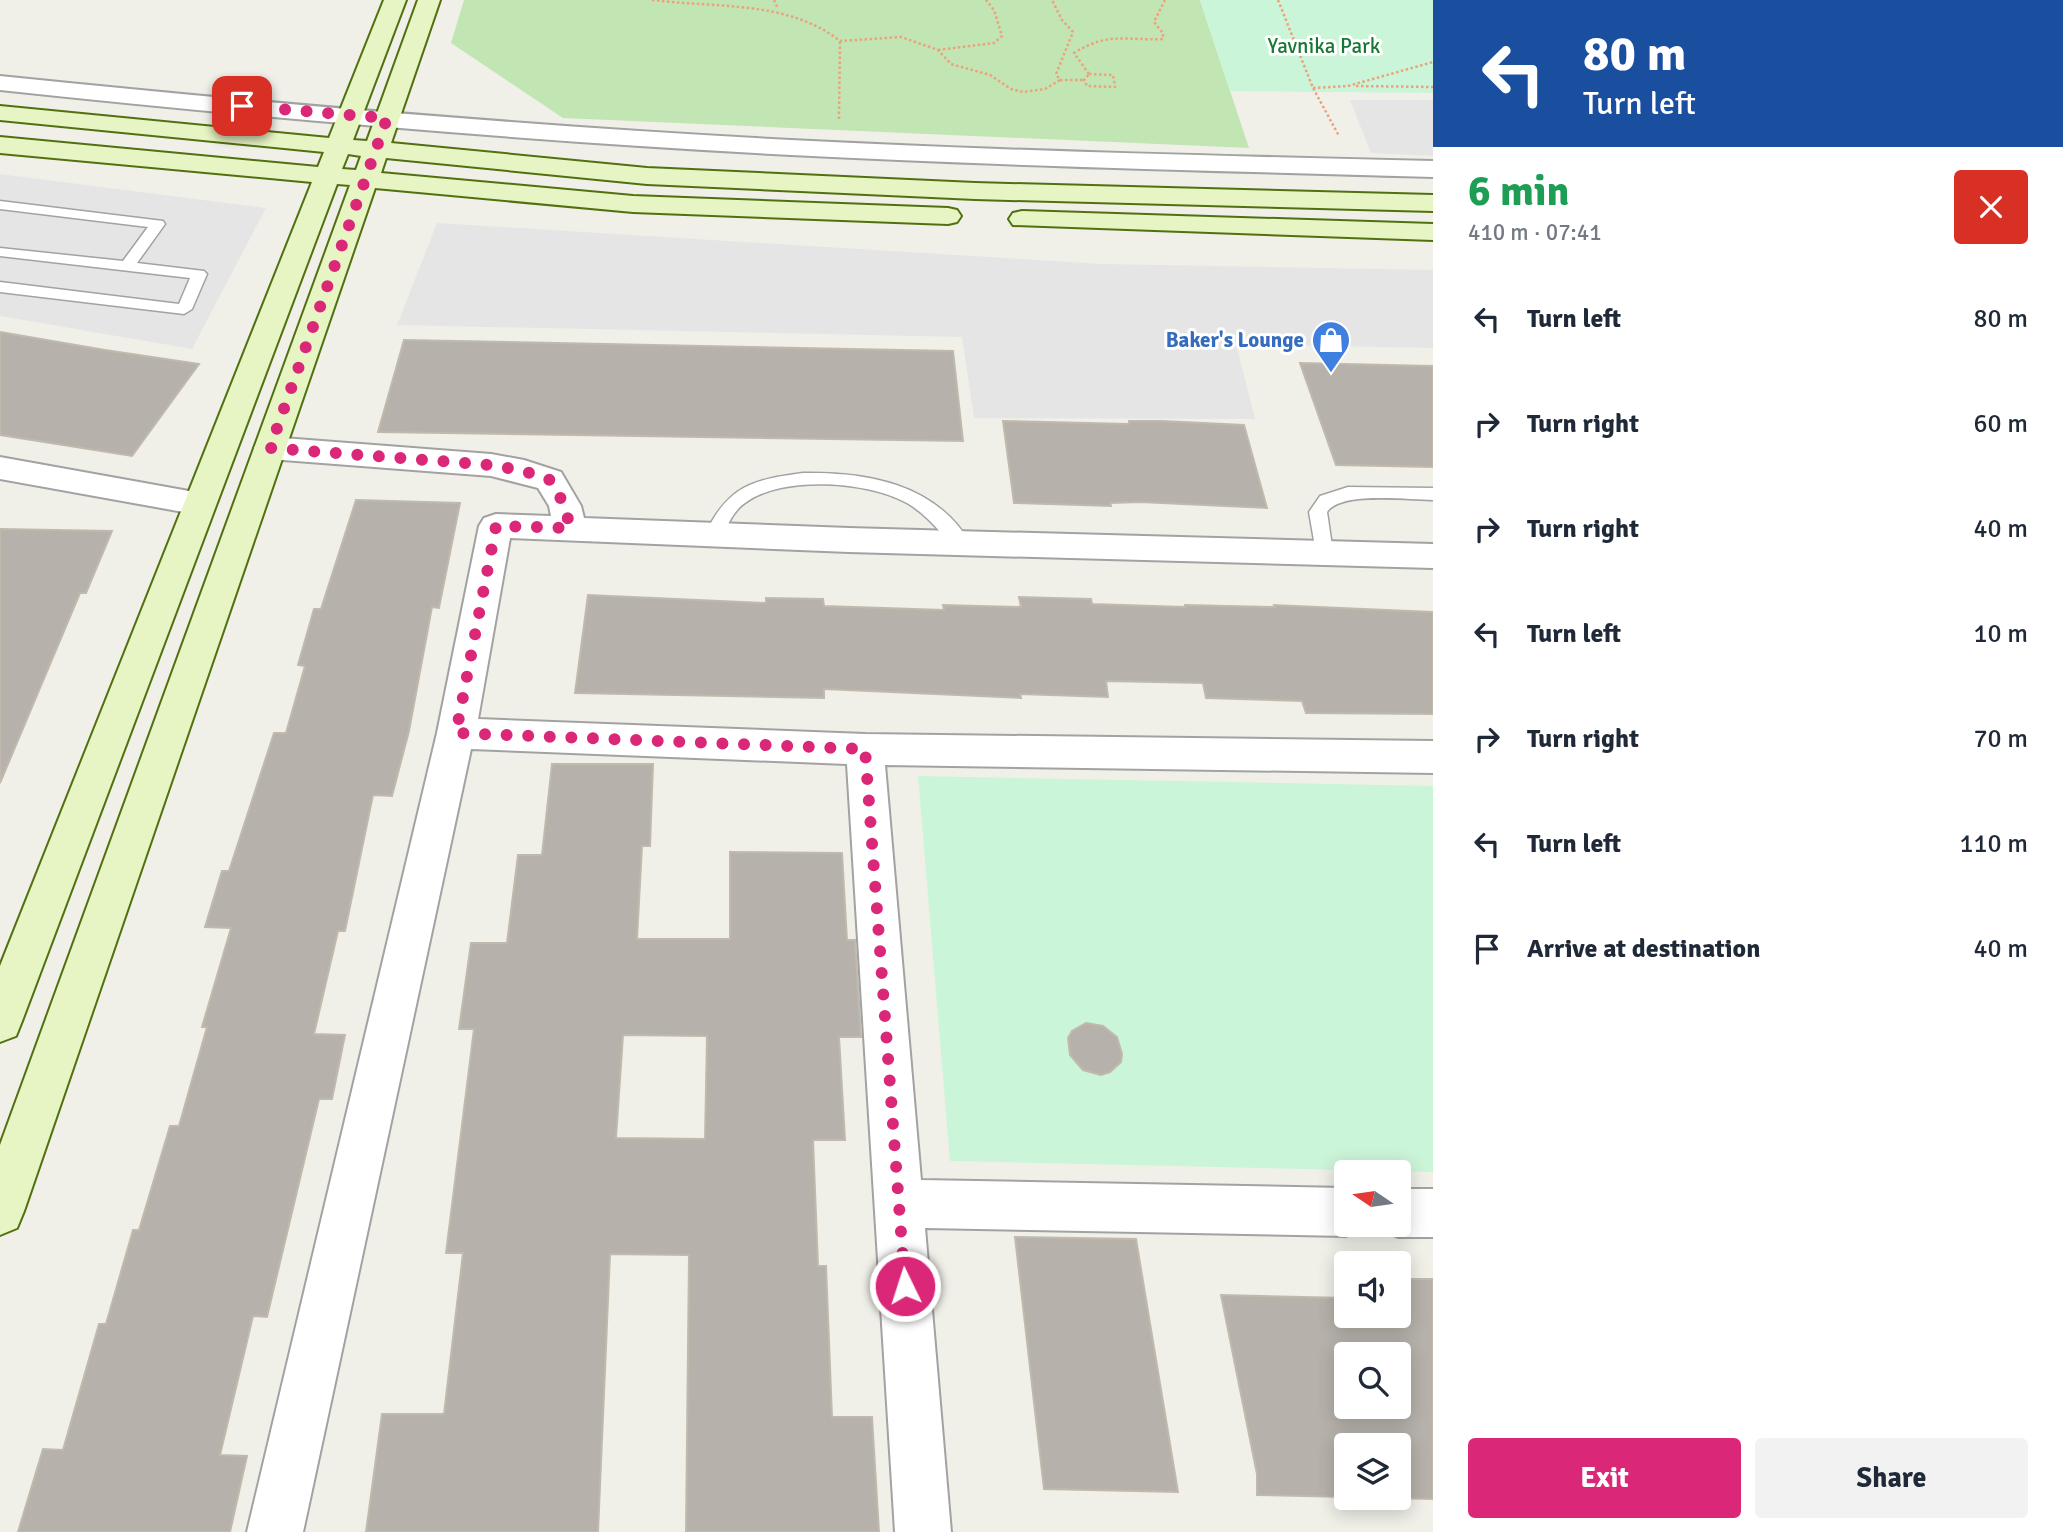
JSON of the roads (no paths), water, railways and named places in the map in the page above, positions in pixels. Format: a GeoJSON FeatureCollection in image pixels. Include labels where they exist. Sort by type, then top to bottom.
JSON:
{"type":"FeatureCollection","features":[{"type":"Feature","properties":{"kind":"street"},"geometry":{"type":"LineString","coordinates":[[0,1021],[395,0]]}},
{"type":"Feature","properties":{"kind":"street"},"geometry":{"type":"LineString","coordinates":[[0,1211],[429,0]]}},
{"type":"Feature","properties":{"kind":"street"},"geometry":{"type":"LineString","coordinates":[[0,83],[351,115],[699,142],[1433,169]]}},
{"type":"Feature","properties":{"kind":"street"},"geometry":{"type":"LineString","coordinates":[[0,113],[634,204],[975,218]]}},
{"type":"Feature","properties":{"kind":"street"},"geometry":{"type":"LineString","coordinates":[[2,147],[333,162]]}},
{"type":"Feature","properties":{"kind":"street"},"geometry":{"type":"LineString","coordinates":[[370,166],[975,191],[1433,203]]}},
{"type":"Feature","properties":{"kind":"street"},"geometry":{"type":"LineString","coordinates":[[1003,218],[1433,232]]}},
{"type":"Feature","properties":{"kind":"street"},"geometry":{"type":"LineString","coordinates":[[270,448],[491,465],[524,471],[550,480],[565,506],[570,528]]}},
{"type":"Feature","properties":{"kind":"street"},"geometry":{"type":"LineString","coordinates":[[0,468],[200,504]]}},
{"type":"Feature","properties":{"kind":"street"},"geometry":{"type":"LineString","coordinates":[[275,1532],[456,733],[496,526],[961,543],[1433,556]]}},
{"type":"Feature","properties":{"kind":"street"},"geometry":{"type":"LineString","coordinates":[[456,733],[865,749],[1433,757]]}},
{"type":"Feature","properties":{"kind":"street"},"geometry":{"type":"LineString","coordinates":[[865,749],[923,1532]]}},
{"type":"Feature","properties":{"kind":"street"},"geometry":{"type":"LineString","coordinates":[[899,1204],[1334,1212]]}},
{"type":"Feature","properties":{"kind":"street"},"geometry":{"type":"LineString","coordinates":[[1411,1213],[1433,1213]]}},
{"type":"Feature","properties":{"kind":"lane"},"geometry":{"type":"LineString","coordinates":[[0,205],[158,224],[127,266]]}},
{"type":"Feature","properties":{"kind":"lane"},"geometry":{"type":"LineString","coordinates":[[0,251],[199,274],[184,309],[0,286]]}},
{"type":"Feature","properties":{"kind":"lane"},"geometry":{"type":"LineString","coordinates":[[714,534],[725,511],[740,496],[768,483],[811,479],[852,481],[885,487],[912,497],[937,516],[961,543]]}},
{"type":"Feature","properties":{"kind":"lane"},"geometry":{"type":"LineString","coordinates":[[1324,553],[1318,512],[1326,500],[1348,493],[1433,494]]}},
{"type":"Feature","properties":{"kind":"place","name":"Baker's Lounge"},"geometry":{"type":"Point","coordinates":[1331,374]}},
{"type":"Feature","properties":{"kind":"park label","name":"Yavnika Park"},"geometry":{"type":"Point","coordinates":[1324,46]}}]}
